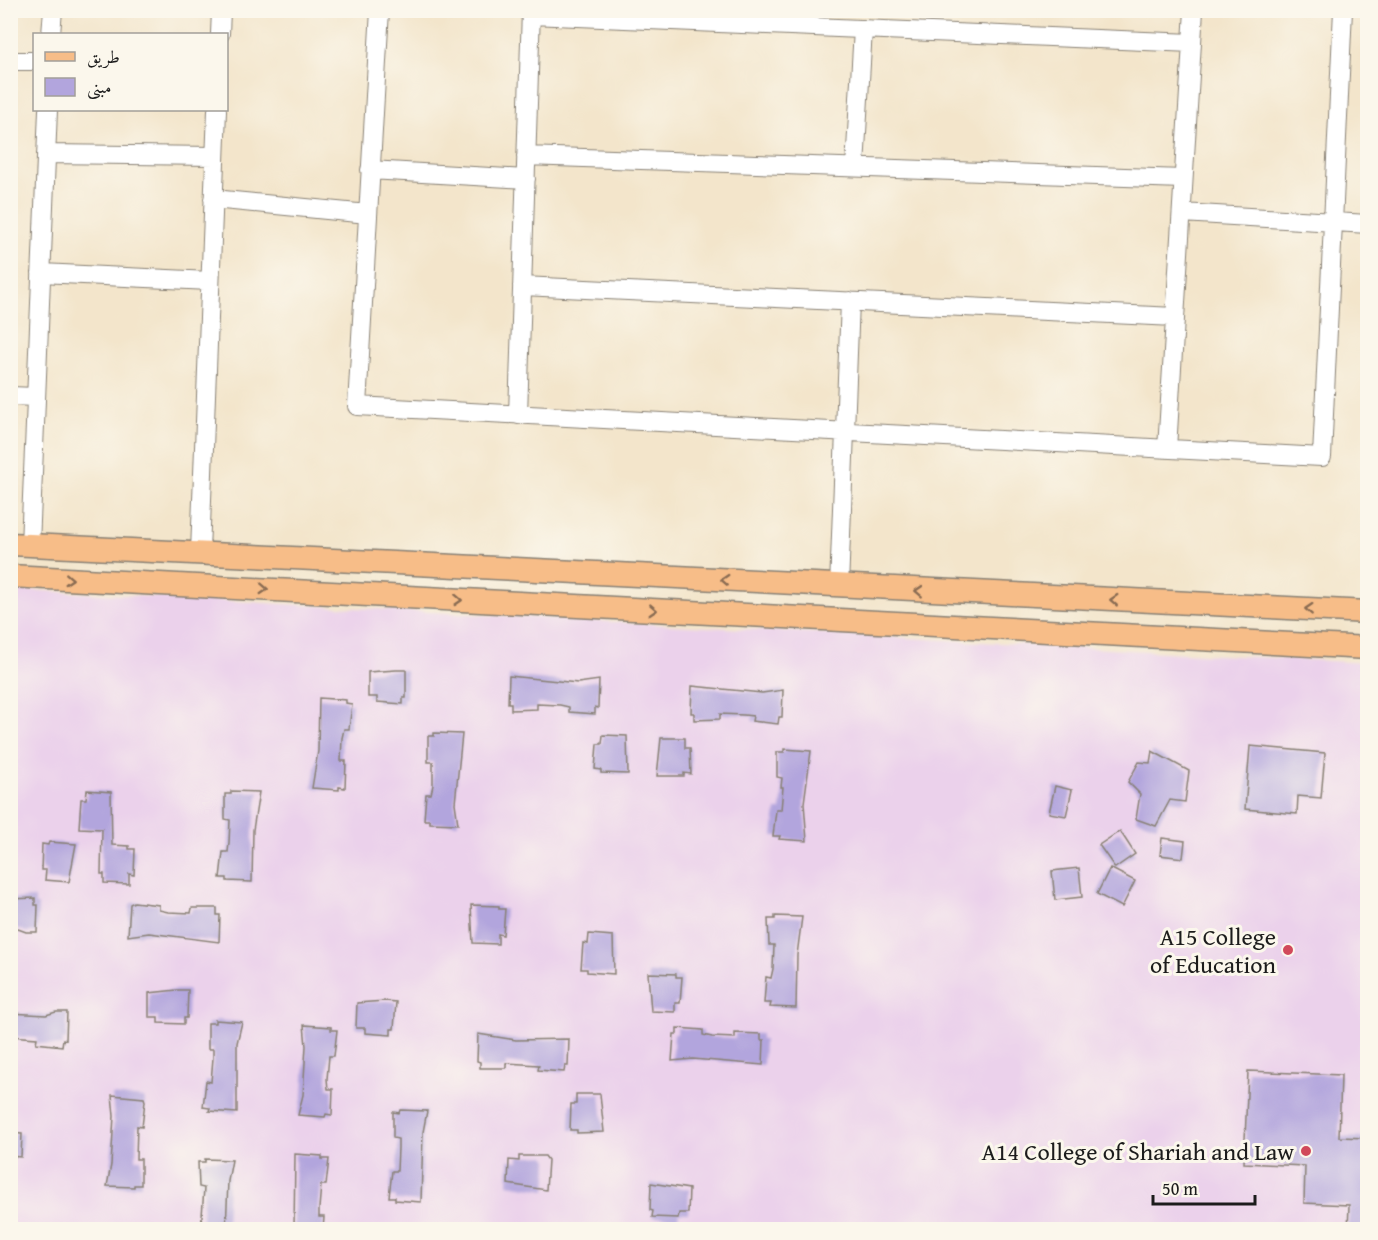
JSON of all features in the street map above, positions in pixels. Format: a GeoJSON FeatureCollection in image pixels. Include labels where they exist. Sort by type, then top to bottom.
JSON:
{"type":"FeatureCollection","features":[{"type":"Feature","properties":{"kind":"main road"},"geometry":{"type":"LineString","coordinates":[[20,544],[449,563],[839,587],[1368,612]]}},
{"type":"Feature","properties":{"kind":"main road"},"geometry":{"type":"LineString","coordinates":[[10,576],[1368,648]]}},
{"type":"Feature","properties":{"kind":"street"},"geometry":{"type":"LineString","coordinates":[[51,33],[52,10]]}},
{"type":"Feature","properties":{"kind":"street"},"geometry":{"type":"LineString","coordinates":[[220,33],[221,10]]}},
{"type":"Feature","properties":{"kind":"street"},"geometry":{"type":"LineString","coordinates":[[380,10],[357,406],[1322,457],[1343,10]]}},
{"type":"Feature","properties":{"kind":"street"},"geometry":{"type":"LineString","coordinates":[[1167,449],[1194,10]]}},
{"type":"Feature","properties":{"kind":"street"},"geometry":{"type":"LineString","coordinates":[[518,415],[531,13],[1192,43]]}},
{"type":"Feature","properties":{"kind":"street"},"geometry":{"type":"LineString","coordinates":[[855,167],[863,29]]}},
{"type":"Feature","properties":{"kind":"street"},"geometry":{"type":"LineString","coordinates":[[10,61],[33,61]]}},
{"type":"Feature","properties":{"kind":"street"},"geometry":{"type":"LineString","coordinates":[[20,544],[36,397],[48,111]]}},
{"type":"Feature","properties":{"kind":"street"},"geometry":{"type":"LineString","coordinates":[[200,552],[217,111]]}},
{"type":"Feature","properties":{"kind":"street"},"geometry":{"type":"LineString","coordinates":[[46,154],[215,156]]}},
{"type":"Feature","properties":{"kind":"street"},"geometry":{"type":"LineString","coordinates":[[526,156],[1183,179]]}},
{"type":"Feature","properties":{"kind":"street"},"geometry":{"type":"LineString","coordinates":[[370,170],[526,179]]}},
{"type":"Feature","properties":{"kind":"street"},"geometry":{"type":"LineString","coordinates":[[213,199],[368,214]]}},
{"type":"Feature","properties":{"kind":"street"},"geometry":{"type":"LineString","coordinates":[[1182,213],[1368,224]]}},
{"type":"Feature","properties":{"kind":"street"},"geometry":{"type":"LineString","coordinates":[[41,273],[210,281]]}},
{"type":"Feature","properties":{"kind":"street"},"geometry":{"type":"LineString","coordinates":[[522,286],[1175,317]]}},
{"type":"Feature","properties":{"kind":"street"},"geometry":{"type":"LineString","coordinates":[[839,587],[850,301]]}},
{"type":"Feature","properties":{"kind":"street"},"geometry":{"type":"LineString","coordinates":[[10,396],[36,397]]}},
{"type":"Feature","properties":{"kind":"shaded area"},"geometry":{"type":"Polygon","coordinates":[[[10,589],[1367,663],[1367,1229],[11,1229],[10,589]]]}},
{"type":"Feature","properties":{"kind":"building"},"geometry":{"type":"Polygon","coordinates":[[[406,670],[406,698],[403,698],[403,704],[377,702],[377,697],[368,697],[368,672],[406,670]]]}},
{"type":"Feature","properties":{"kind":"building"},"geometry":{"type":"Polygon","coordinates":[[[509,676],[578,683],[599,680],[598,708],[595,707],[595,714],[569,712],[569,707],[560,705],[537,704],[537,709],[511,710],[511,703],[508,703],[509,676]]]}},
{"type":"Feature","properties":{"kind":"building"},"geometry":{"type":"Polygon","coordinates":[[[692,686],[762,693],[783,690],[782,717],[779,717],[778,724],[752,721],[753,716],[744,715],[720,714],[720,719],[694,720],[694,713],[691,713],[692,686]]]}},
{"type":"Feature","properties":{"kind":"building"},"geometry":{"type":"Polygon","coordinates":[[[319,698],[346,700],[346,703],[352,704],[349,729],[344,729],[342,738],[341,761],[346,761],[345,788],[339,787],[339,790],[312,788],[318,751],[319,698]]]}},
{"type":"Feature","properties":{"kind":"building"},"geometry":{"type":"Polygon","coordinates":[[[434,733],[462,734],[455,803],[458,824],[430,823],[430,820],[424,820],[426,794],[431,794],[433,785],[433,762],[428,762],[428,736],[434,736],[434,733]]]}},
{"type":"Feature","properties":{"kind":"building"},"geometry":{"type":"Polygon","coordinates":[[[603,735],[627,736],[628,774],[601,773],[601,770],[595,769],[597,744],[602,744],[603,735]]]}},
{"type":"Feature","properties":{"kind":"building"},"geometry":{"type":"Polygon","coordinates":[[[661,738],[685,738],[685,748],[690,748],[691,774],[657,776],[661,738]]]}},
{"type":"Feature","properties":{"kind":"building"},"geometry":{"type":"Polygon","coordinates":[[[1250,746],[1325,753],[1321,798],[1298,796],[1297,814],[1245,809],[1250,746]]]}},
{"type":"Feature","properties":{"kind":"building"},"geometry":{"type":"Polygon","coordinates":[[[784,749],[811,751],[804,803],[807,841],[779,839],[780,836],[773,836],[776,810],[781,810],[783,787],[781,787],[782,778],[777,777],[777,752],[784,752],[784,749]]]}},
{"type":"Feature","properties":{"kind":"building"},"geometry":{"type":"Polygon","coordinates":[[[1152,751],[1189,771],[1185,802],[1170,800],[1156,826],[1136,819],[1140,794],[1128,782],[1139,762],[1150,763],[1152,751]]]}},
{"type":"Feature","properties":{"kind":"building"},"geometry":{"type":"Polygon","coordinates":[[[1055,786],[1072,790],[1066,816],[1049,813],[1055,786]]]}},
{"type":"Feature","properties":{"kind":"building"},"geometry":{"type":"Polygon","coordinates":[[[87,790],[111,792],[112,845],[129,846],[129,849],[135,849],[134,875],[129,874],[129,884],[104,883],[104,874],[101,874],[102,829],[79,828],[81,799],[86,799],[87,790]]]}},
{"type":"Feature","properties":{"kind":"building"},"geometry":{"type":"Polygon","coordinates":[[[231,791],[259,792],[253,830],[252,882],[227,881],[227,878],[220,878],[223,852],[228,852],[229,843],[230,820],[225,819],[225,794],[231,794],[231,791]]]}},
{"type":"Feature","properties":{"kind":"building"},"geometry":{"type":"Polygon","coordinates":[[[1120,831],[1135,854],[1115,868],[1099,845],[1120,831]]]}},
{"type":"Feature","properties":{"kind":"building"},"geometry":{"type":"Polygon","coordinates":[[[1162,838],[1185,841],[1183,858],[1160,855],[1162,838]]]}},
{"type":"Feature","properties":{"kind":"building"},"geometry":{"type":"Polygon","coordinates":[[[49,842],[76,844],[69,882],[45,880],[46,870],[41,870],[42,844],[48,845],[49,842]]]}},
{"type":"Feature","properties":{"kind":"building"},"geometry":{"type":"Polygon","coordinates":[[[1079,868],[1082,897],[1055,900],[1052,871],[1079,868]]]}},
{"type":"Feature","properties":{"kind":"building"},"geometry":{"type":"Polygon","coordinates":[[[1110,868],[1135,881],[1122,907],[1097,894],[1110,868]]]}},
{"type":"Feature","properties":{"kind":"building"},"geometry":{"type":"Polygon","coordinates":[[[35,898],[35,905],[38,905],[37,932],[26,932],[10,926],[10,899],[35,898]]]}},
{"type":"Feature","properties":{"kind":"building"},"geometry":{"type":"Polygon","coordinates":[[[134,902],[159,905],[159,910],[168,912],[191,913],[192,908],[217,908],[217,915],[220,915],[219,942],[149,933],[128,936],[130,904],[134,902]]]}},
{"type":"Feature","properties":{"kind":"building"},"geometry":{"type":"Polygon","coordinates":[[[471,905],[499,906],[499,909],[505,909],[503,935],[498,934],[498,944],[473,943],[471,905]]]}},
{"type":"Feature","properties":{"kind":"building"},"geometry":{"type":"Polygon","coordinates":[[[775,916],[802,917],[797,955],[796,1008],[770,1007],[771,1003],[764,1003],[766,977],[771,978],[773,969],[774,945],[769,945],[768,919],[775,919],[775,916]]]}},
{"type":"Feature","properties":{"kind":"building"},"geometry":{"type":"Polygon","coordinates":[[[589,934],[613,936],[614,974],[587,972],[587,969],[581,969],[583,943],[588,944],[589,934]]]}},
{"type":"Feature","properties":{"kind":"building"},"geometry":{"type":"Polygon","coordinates":[[[648,973],[676,974],[676,977],[682,977],[680,1003],[675,1003],[675,1012],[651,1011],[648,973]]]}},
{"type":"Feature","properties":{"kind":"building"},"geometry":{"type":"Polygon","coordinates":[[[188,990],[187,1018],[184,1018],[184,1024],[158,1023],[158,1017],[149,1017],[149,993],[188,990]]]}},
{"type":"Feature","properties":{"kind":"building"},"geometry":{"type":"Polygon","coordinates":[[[396,1002],[394,1029],[391,1029],[391,1035],[365,1033],[365,1028],[356,1028],[357,1003],[396,1002]]]}},
{"type":"Feature","properties":{"kind":"building"},"geometry":{"type":"Polygon","coordinates":[[[67,1012],[66,1040],[63,1039],[62,1046],[36,1043],[37,1038],[10,1036],[10,1013],[46,1015],[67,1012]]]}},
{"type":"Feature","properties":{"kind":"building"},"geometry":{"type":"Polygon","coordinates":[[[215,1020],[242,1022],[237,1043],[237,1113],[209,1111],[210,1108],[203,1107],[206,1081],[211,1082],[213,1058],[213,1049],[208,1049],[208,1023],[215,1023],[215,1020]]]}},
{"type":"Feature","properties":{"kind":"building"},"geometry":{"type":"Polygon","coordinates":[[[304,1025],[331,1027],[331,1030],[337,1030],[334,1056],[329,1056],[327,1079],[328,1089],[333,1089],[332,1115],[326,1114],[325,1117],[298,1115],[303,1095],[306,1046],[304,1025]]]}},
{"type":"Feature","properties":{"kind":"building"},"geometry":{"type":"Polygon","coordinates":[[[677,1028],[703,1030],[703,1035],[712,1037],[735,1038],[735,1033],[761,1034],[761,1040],[764,1040],[763,1065],[693,1059],[672,1061],[674,1034],[677,1034],[677,1028]]]}},
{"type":"Feature","properties":{"kind":"building"},"geometry":{"type":"Polygon","coordinates":[[[478,1034],[516,1040],[569,1039],[568,1066],[565,1066],[564,1072],[538,1070],[539,1065],[506,1063],[506,1068],[480,1068],[480,1062],[477,1061],[478,1034]]]}},
{"type":"Feature","properties":{"kind":"building","name":"A14 College of Shariah and Law"},"geometry":{"type":"Polygon","coordinates":[[[1248,1071],[1341,1075],[1339,1137],[1368,1138],[1368,1230],[1348,1230],[1349,1205],[1304,1203],[1305,1166],[1244,1163],[1248,1071]]]}},
{"type":"Feature","properties":{"kind":"building"},"geometry":{"type":"Polygon","coordinates":[[[576,1094],[600,1094],[604,1132],[577,1133],[577,1130],[570,1130],[571,1104],[576,1104],[576,1094]]]}},
{"type":"Feature","properties":{"kind":"building"},"geometry":{"type":"Polygon","coordinates":[[[112,1095],[144,1098],[145,1101],[142,1127],[137,1126],[136,1159],[141,1159],[141,1185],[134,1185],[134,1187],[107,1186],[111,1165],[114,1116],[112,1095]]]}},
{"type":"Feature","properties":{"kind":"building"},"geometry":{"type":"Polygon","coordinates":[[[400,1110],[427,1111],[423,1132],[421,1202],[395,1200],[395,1197],[389,1197],[392,1171],[397,1171],[398,1139],[393,1138],[393,1112],[399,1113],[400,1110]]]}},
{"type":"Feature","properties":{"kind":"building"},"geometry":{"type":"Polygon","coordinates":[[[10,1133],[22,1134],[21,1157],[10,1156],[10,1133]]]}},
{"type":"Feature","properties":{"kind":"building"},"geometry":{"type":"Polygon","coordinates":[[[295,1154],[322,1156],[322,1159],[329,1159],[326,1185],[321,1185],[319,1208],[319,1217],[324,1217],[323,1230],[294,1230],[295,1154]]]}},
{"type":"Feature","properties":{"kind":"building"},"geometry":{"type":"Polygon","coordinates":[[[519,1156],[545,1156],[548,1160],[546,1190],[508,1184],[509,1160],[519,1161],[519,1156]]]}},
{"type":"Feature","properties":{"kind":"building"},"geometry":{"type":"Polygon","coordinates":[[[205,1159],[232,1160],[228,1181],[226,1230],[201,1230],[204,1188],[199,1187],[198,1162],[205,1162],[205,1159]]]}},
{"type":"Feature","properties":{"kind":"building"},"geometry":{"type":"Polygon","coordinates":[[[651,1183],[689,1189],[688,1213],[679,1213],[678,1218],[652,1217],[651,1183]]]}},
{"type":"Feature","properties":{"kind":"place","name":"A15 College of Education"},"geometry":{"type":"Point","coordinates":[1288,950]}},
{"type":"Feature","properties":{"kind":"place","name":"A14 College of Shariah and Law"},"geometry":{"type":"Point","coordinates":[1306,1151]}}]}
